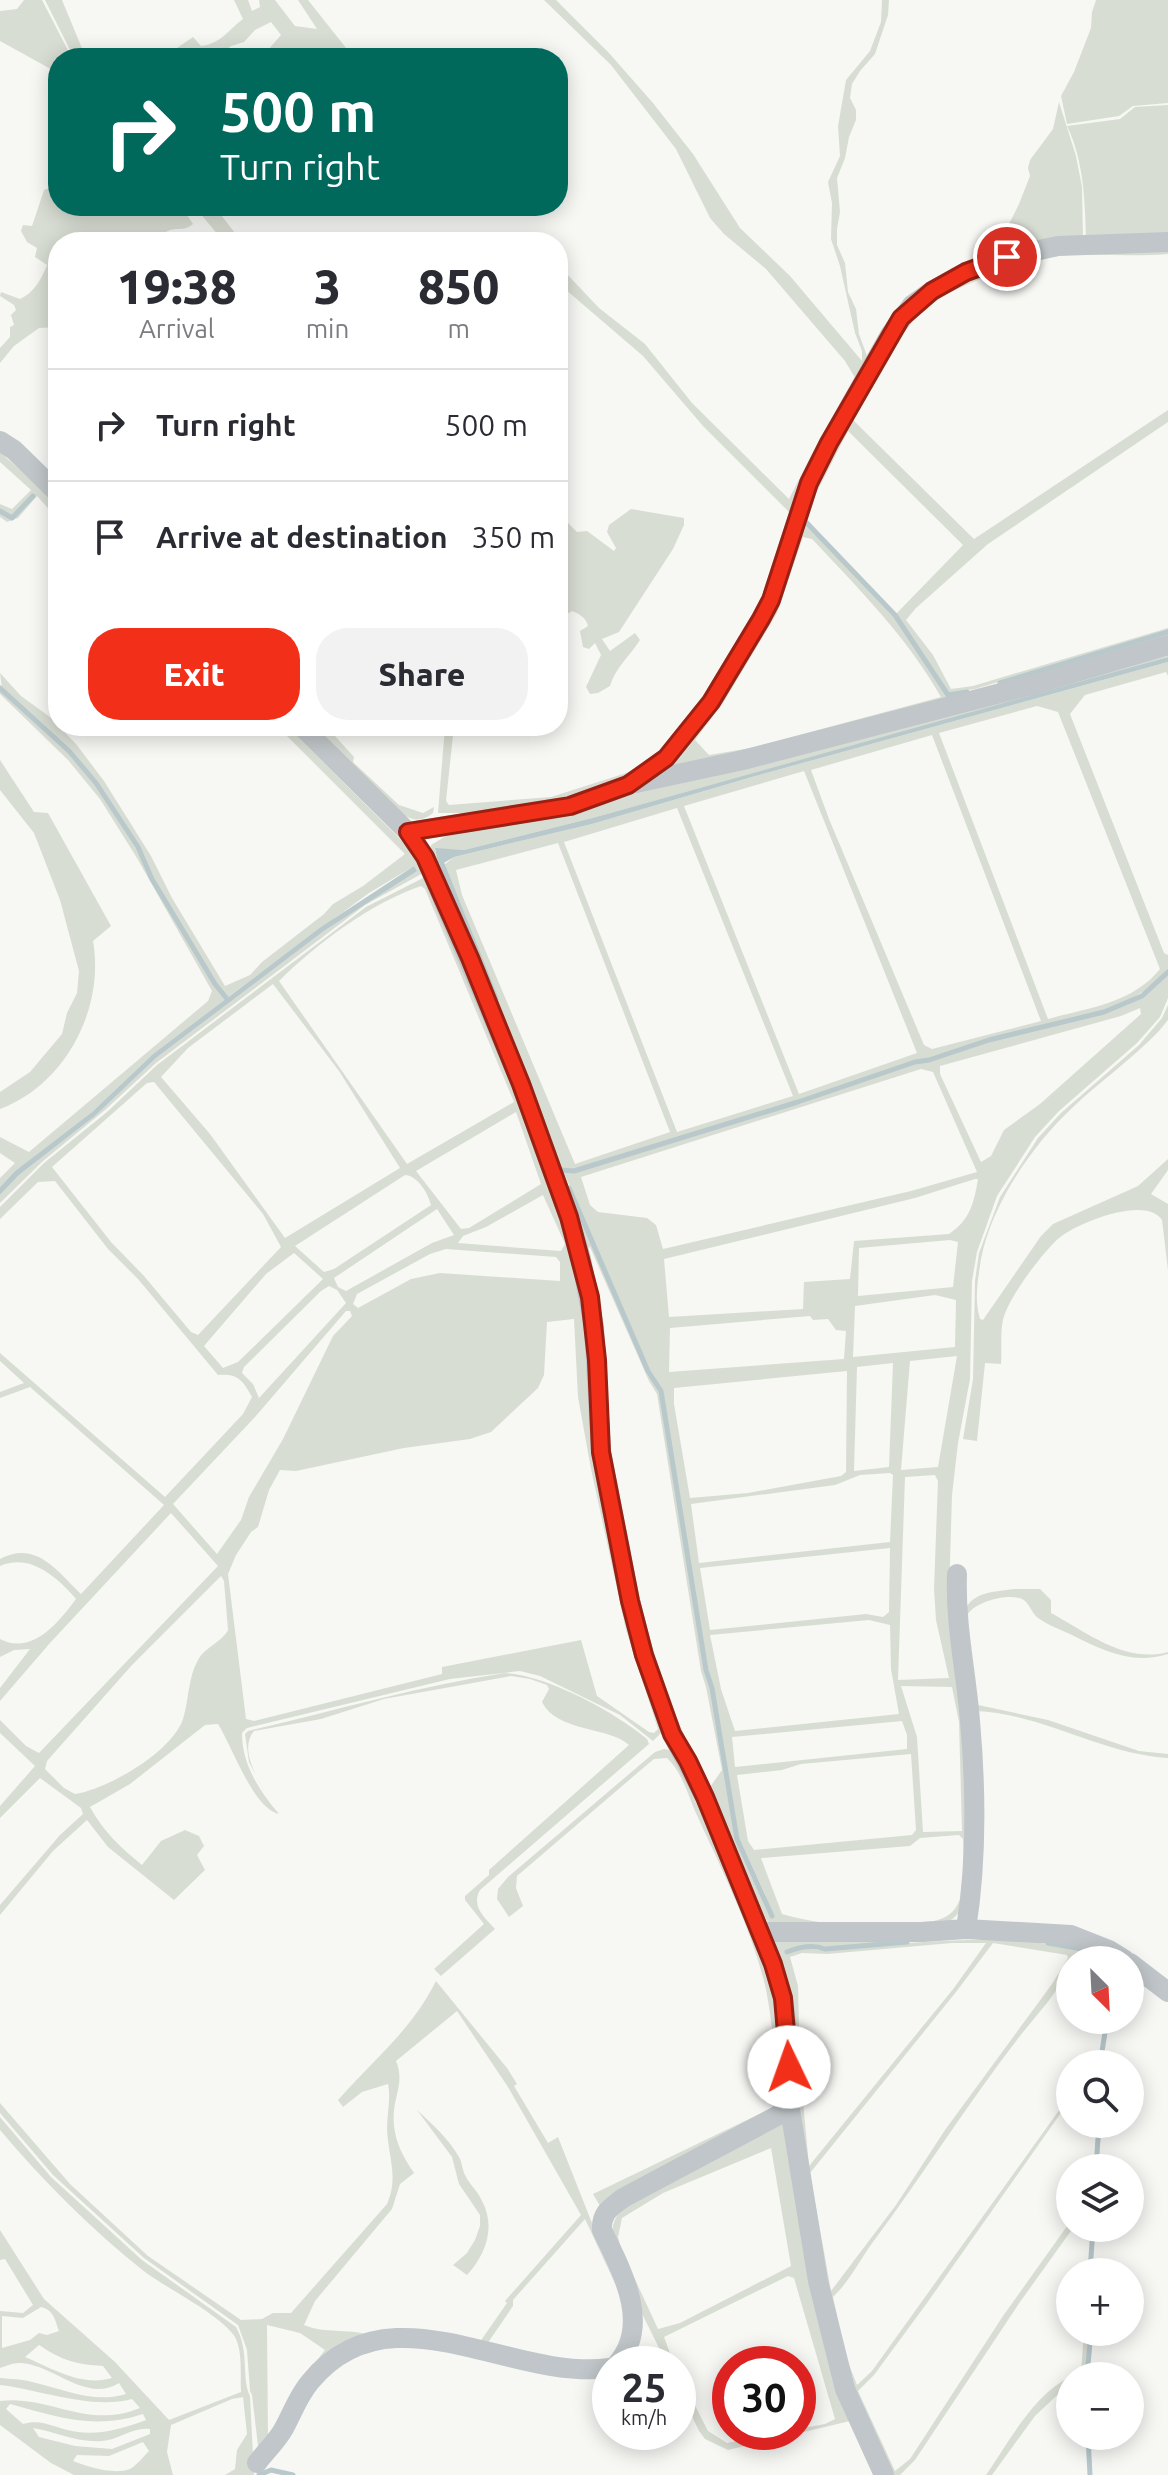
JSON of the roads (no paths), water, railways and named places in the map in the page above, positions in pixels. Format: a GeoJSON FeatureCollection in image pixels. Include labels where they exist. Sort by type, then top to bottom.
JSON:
{"type":"FeatureCollection","features":[{"type":"Feature","properties":{"kind":"street"},"geometry":{"type":"LineString","coordinates":[[628,785],[666,758],[682,739],[711,702],[750,638],[771,600],[809,483],[884,344],[912,305],[966,272],[1021,253],[1058,246],[1168,242]]}},
{"type":"Feature","properties":{"kind":"street"},"geometry":{"type":"LineString","coordinates":[[0,441],[14,450],[48,483]]}},
{"type":"Feature","properties":{"kind":"street"},"geometry":{"type":"LineString","coordinates":[[408,832],[555,810],[628,785],[743,760],[1039,683],[1168,645]]}},
{"type":"Feature","properties":{"kind":"street"},"geometry":{"type":"LineString","coordinates":[[311,736],[408,832],[425,857],[521,1084],[569,1217],[590,1297],[597,1360],[598,1425],[610,1507],[644,1655],[672,1734],[705,1797],[762,1932],[783,1998],[790,2109],[805,2213],[831,2339],[845,2389],[884,2475]]}},
{"type":"Feature","properties":{"kind":"street"},"geometry":{"type":"LineString","coordinates":[[957,1574],[958,1631],[970,1721],[973,1783],[973,1887],[966,1929]]}},
{"type":"Feature","properties":{"kind":"street"},"geometry":{"type":"LineString","coordinates":[[762,1932],[966,1929],[1071,1935],[1099,1946]]}},
{"type":"Feature","properties":{"kind":"street"},"geometry":{"type":"LineString","coordinates":[[1144,1974],[1168,1992]]}},
{"type":"Feature","properties":{"kind":"street"},"geometry":{"type":"LineString","coordinates":[[627,2346],[633,2309],[627,2285],[602,2230],[601,2221],[606,2211],[623,2198],[790,2109]]}},
{"type":"Feature","properties":{"kind":"street"},"geometry":{"type":"LineString","coordinates":[[257,2463],[282,2433],[310,2382],[335,2358],[380,2338],[441,2341],[576,2371],[592,2370]]}},
{"type":"Feature","properties":{"kind":"waterway"},"geometry":{"type":"LineString","coordinates":[[0,511],[12,518],[33,496]]}},
{"type":"Feature","properties":{"kind":"waterway"},"geometry":{"type":"LineString","coordinates":[[804,520],[895,615],[948,695],[967,692]]}},
{"type":"Feature","properties":{"kind":"waterway"},"geometry":{"type":"LineString","coordinates":[[1000,683],[1168,632]]}},
{"type":"Feature","properties":{"kind":"waterway"},"geometry":{"type":"LineString","coordinates":[[0,688],[48,732]]}},
{"type":"Feature","properties":{"kind":"waterway"},"geometry":{"type":"LineString","coordinates":[[53,736],[96,783],[138,847],[152,879],[215,984],[228,1000]]}},
{"type":"Feature","properties":{"kind":"waterway"},"geometry":{"type":"LineString","coordinates":[[442,864],[496,999]]}},
{"type":"Feature","properties":{"kind":"waterway"},"geometry":{"type":"LineString","coordinates":[[561,1170],[574,1171],[989,1040],[1104,1012],[1142,996],[1168,972]]}},
{"type":"Feature","properties":{"kind":"waterway"},"geometry":{"type":"LineString","coordinates":[[569,1188],[648,1371],[661,1391],[737,1839],[772,1916]]}},
{"type":"Feature","properties":{"kind":"waterway"},"geometry":{"type":"LineString","coordinates":[[787,1952],[806,1947],[825,1949],[907,1942]]}},
{"type":"Feature","properties":{"kind":"waterway"},"geometry":{"type":"LineString","coordinates":[[1048,1943],[1065,1946]]}},
{"type":"Feature","properties":{"kind":"waterway"},"geometry":{"type":"LineString","coordinates":[[1102,2050],[1105,2034]]}},
{"type":"Feature","properties":{"kind":"waterway"},"geometry":{"type":"LineString","coordinates":[[1097,2154],[1098,2138]]}},
{"type":"Feature","properties":{"kind":"waterway"},"geometry":{"type":"LineString","coordinates":[[1091,2258],[1092,2242]]}},
{"type":"Feature","properties":{"kind":"waterway"},"geometry":{"type":"LineString","coordinates":[[1088,2362],[1090,2346]]}},
{"type":"Feature","properties":{"kind":"waterway"},"geometry":{"type":"LineString","coordinates":[[1089,2450],[1090,2475]]}},
{"type":"Feature","properties":{"kind":"waterway"},"geometry":{"type":"LineString","coordinates":[[259,2475],[271,2470],[293,2475]]}}]}
